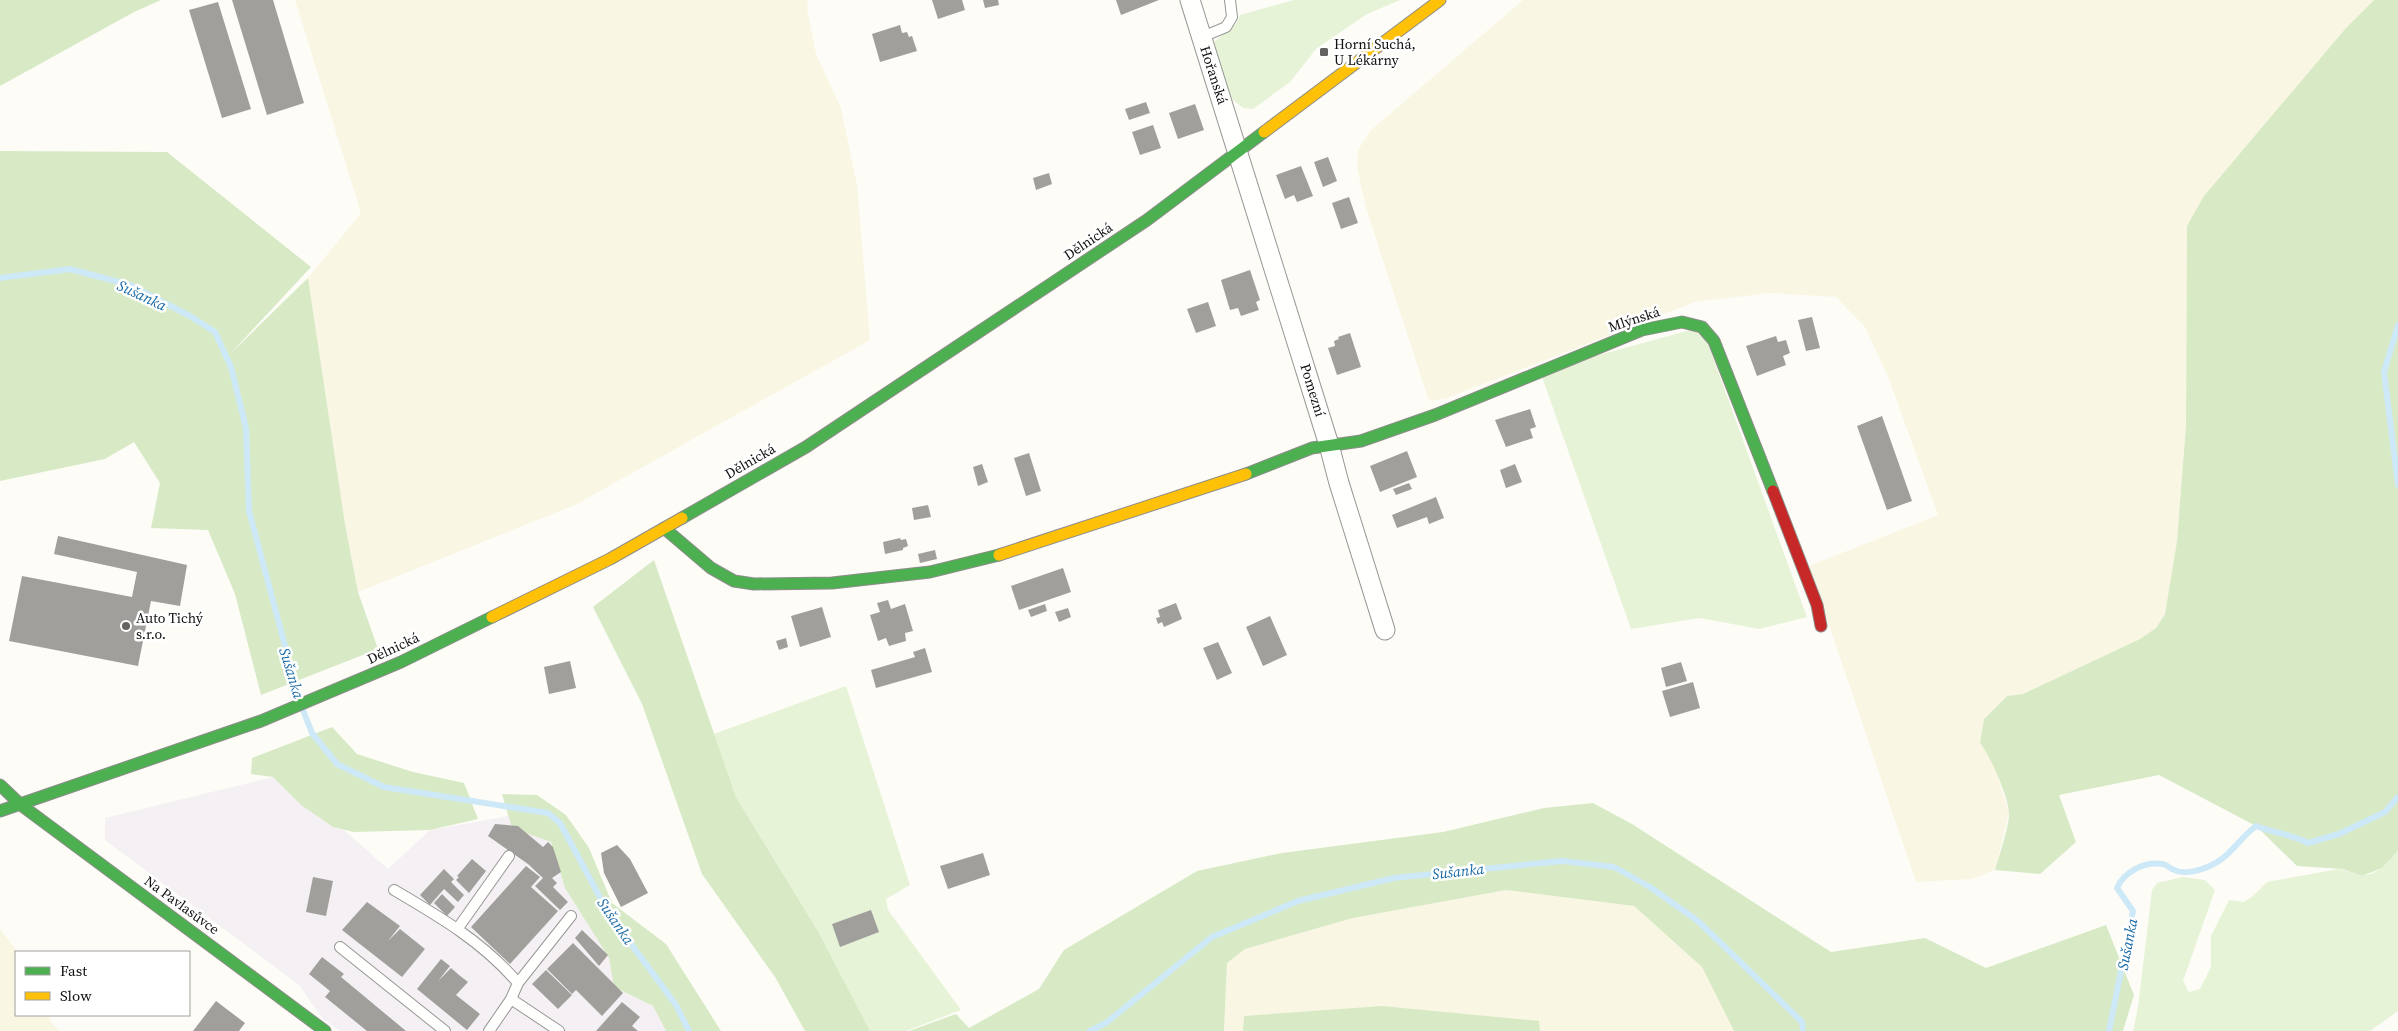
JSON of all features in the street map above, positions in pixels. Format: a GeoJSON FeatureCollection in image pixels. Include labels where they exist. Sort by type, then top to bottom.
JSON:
{"type":"FeatureCollection","features":[{"type":"Feature","properties":{"kind":"street","name":"Hořanská"},"geometry":{"type":"LineString","coordinates":[[1190,0],[1238,151]]}},
{"type":"Feature","properties":{"kind":"street","name":"Dělnická"},"geometry":{"type":"LineString","coordinates":[[0,811],[261,721],[376,672],[601,563],[664,528],[806,447],[1147,220],[1440,0]]}},
{"type":"Feature","properties":{"kind":"street","name":"Pomezní"},"geometry":{"type":"LineString","coordinates":[[1238,151],[1385,630]]}},
{"type":"Feature","properties":{"kind":"street","name":"Mlýnská"},"geometry":{"type":"LineString","coordinates":[[664,528],[711,568],[734,581],[754,584],[832,583],[930,572],[1010,552],[1230,480],[1312,448],[1329,444],[1344,445],[1361,441],[1435,415],[1642,330],[1682,322],[1702,327],[1714,341],[1722,358],[1753,444],[1817,605],[1821,626]]}},
{"type":"Feature","properties":{"kind":"street","name":"Na Pavlasůvce"},"geometry":{"type":"LineString","coordinates":[[0,785],[21,805],[325,1031]]}},
{"type":"Feature","properties":{"kind":"lane"},"geometry":{"type":"LineString","coordinates":[[1202,38],[1226,27],[1232,17],[1233,9],[1230,0]]}},
{"type":"Feature","properties":{"kind":"lane"},"geometry":{"type":"LineString","coordinates":[[458,928],[509,856]]}},
{"type":"Feature","properties":{"kind":"lane"},"geometry":{"type":"LineString","coordinates":[[394,890],[458,928],[501,962],[518,982]]}},
{"type":"Feature","properties":{"kind":"lane"},"geometry":{"type":"LineString","coordinates":[[489,1031],[512,999],[518,982],[571,916]]}},
{"type":"Feature","properties":{"kind":"lane"},"geometry":{"type":"LineString","coordinates":[[340,947],[445,1031]]}},
{"type":"Feature","properties":{"kind":"lane"},"geometry":{"type":"LineString","coordinates":[[512,999],[559,1031]]}},
{"type":"Feature","properties":{"kind":"shaded area"},"geometry":{"type":"Polygon","coordinates":[[[295,0],[808,0],[807,8],[816,54],[841,108],[857,185],[870,340],[575,505],[358,592],[345,524],[308,278],[361,213],[295,0]]]}},
{"type":"Feature","properties":{"kind":"shaded area"},"geometry":{"type":"Polygon","coordinates":[[[1523,0],[2374,0],[2346,28],[2187,226],[2186,425],[2177,541],[2165,614],[2156,628],[2140,639],[2023,694],[2007,696],[1980,743],[1989,754],[1995,768],[2009,813],[1995,870],[1972,879],[1916,882],[1809,566],[1938,515],[1889,379],[1865,327],[1836,297],[1769,293],[1695,302],[1447,398],[1429,401],[1366,208],[1357,167],[1358,150],[1371,130],[1523,0]]]}},
{"type":"Feature","properties":{"kind":"shaded area"},"geometry":{"type":"Polygon","coordinates":[[[273,777],[301,805],[333,827],[344,830],[388,869],[430,830],[514,815],[551,842],[565,888],[609,958],[614,987],[653,1006],[666,1031],[340,1031],[322,1018],[299,985],[105,840],[105,818],[273,777]]]}},
{"type":"Feature","properties":{"kind":"shaded area"},"geometry":{"type":"Polygon","coordinates":[[[1506,890],[1634,906],[1702,967],[1734,1031],[1224,1031],[1227,963],[1245,949],[1353,918],[1506,890]]]}},
{"type":"Feature","properties":{"kind":"shaded area"},"geometry":{"type":"Polygon","coordinates":[[[0,929],[17,951],[15,951],[15,1016],[49,1016],[51,1022],[59,1031],[0,1031],[0,929]]]}},
{"type":"Feature","properties":{"kind":"green space"},"geometry":{"type":"Polygon","coordinates":[[[0,0],[161,0],[134,12],[0,86],[0,0]]]}},
{"type":"Feature","properties":{"kind":"green space"},"geometry":{"type":"Polygon","coordinates":[[[1294,0],[1400,0],[1367,14],[1316,49],[1290,82],[1253,109],[1243,108],[1229,97],[1214,42],[1236,24],[1240,15],[1294,0]]]}},
{"type":"Feature","properties":{"kind":"green space"},"geometry":{"type":"Polygon","coordinates":[[[2374,0],[2398,0],[2398,851],[2382,868],[2362,876],[2342,869],[2297,866],[2256,826],[2159,775],[2059,795],[2076,842],[2040,874],[1995,870],[2006,834],[2009,814],[2006,798],[1998,777],[1980,743],[1984,719],[2007,696],[2023,694],[2140,639],[2156,628],[2165,614],[2177,541],[2186,425],[2187,226],[2204,196],[2346,28],[2374,0]]]}},
{"type":"Feature","properties":{"kind":"green space"},"geometry":{"type":"Polygon","coordinates":[[[0,151],[167,152],[311,267],[230,354],[308,278],[345,524],[358,592],[378,649],[261,695],[235,594],[208,530],[151,528],[160,483],[134,442],[105,459],[0,481],[0,151]]]}},
{"type":"Feature","properties":{"kind":"green space"},"geometry":{"type":"Polygon","coordinates":[[[1702,327],[1807,617],[1759,629],[1700,618],[1631,629],[1540,371],[1702,327]]]}},
{"type":"Feature","properties":{"kind":"green space"},"geometry":{"type":"Polygon","coordinates":[[[654,560],[736,797],[819,933],[870,1031],[805,1031],[775,977],[702,874],[642,704],[593,607],[654,560]]]}},
{"type":"Feature","properties":{"kind":"green space"},"geometry":{"type":"Polygon","coordinates":[[[846,686],[910,885],[886,899],[888,910],[961,1010],[906,1031],[870,1031],[819,933],[736,797],[714,734],[846,686]]]}},
{"type":"Feature","properties":{"kind":"green space"},"geometry":{"type":"Polygon","coordinates":[[[332,727],[357,754],[413,772],[464,783],[478,819],[430,830],[354,832],[333,827],[301,805],[273,777],[251,774],[252,758],[332,727]]]}},
{"type":"Feature","properties":{"kind":"green space"},"geometry":{"type":"Polygon","coordinates":[[[502,794],[537,795],[566,815],[589,848],[612,903],[666,944],[721,1031],[666,1031],[653,1006],[614,987],[609,958],[565,888],[551,842],[512,828],[502,794]]]}},
{"type":"Feature","properties":{"kind":"green space"},"geometry":{"type":"Polygon","coordinates":[[[1593,803],[1632,824],[1831,952],[1925,938],[1986,968],[2106,925],[2134,995],[2123,1031],[1734,1031],[1702,967],[1634,906],[1506,890],[1353,918],[1245,949],[1227,963],[1224,1031],[909,1031],[956,1014],[969,1028],[1039,989],[1064,950],[1197,871],[1282,853],[1443,832],[1544,808],[1593,803]]]}},
{"type":"Feature","properties":{"kind":"green space"},"geometry":{"type":"Polygon","coordinates":[[[2398,851],[2398,1011],[2370,1031],[2133,1031],[2138,1007],[2152,890],[2157,883],[2183,877],[2205,880],[2215,890],[2183,981],[2189,992],[2200,989],[2211,967],[2211,936],[2229,900],[2244,902],[2267,882],[2339,869],[2362,876],[2371,874],[2382,868],[2398,851]]]}},
{"type":"Feature","properties":{"kind":"green space"},"geometry":{"type":"Polygon","coordinates":[[[1382,1006],[1539,1021],[1540,1031],[1243,1031],[1244,1016],[1382,1006]]]}},
{"type":"Feature","properties":{"kind":"building"},"geometry":{"type":"Polygon","coordinates":[[[232,0],[273,0],[304,103],[267,115],[232,0]]]}},
{"type":"Feature","properties":{"kind":"building"},"geometry":{"type":"Polygon","coordinates":[[[932,0],[962,0],[965,10],[938,19],[932,0]]]}},
{"type":"Feature","properties":{"kind":"building"},"geometry":{"type":"Polygon","coordinates":[[[983,0],[998,0],[999,5],[985,8],[983,0]]]}},
{"type":"Feature","properties":{"kind":"building"},"geometry":{"type":"Polygon","coordinates":[[[1116,0],[1159,0],[1121,15],[1116,0]]]}},
{"type":"Feature","properties":{"kind":"building"},"geometry":{"type":"Polygon","coordinates":[[[218,2],[251,109],[222,118],[189,10],[218,2]]]}},
{"type":"Feature","properties":{"kind":"building"},"geometry":{"type":"Polygon","coordinates":[[[900,25],[902,33],[907,32],[909,37],[912,36],[917,51],[880,62],[872,34],[900,25]]]}},
{"type":"Feature","properties":{"kind":"building"},"geometry":{"type":"Polygon","coordinates":[[[1146,102],[1150,113],[1129,120],[1125,109],[1146,102]]]}},
{"type":"Feature","properties":{"kind":"building"},"geometry":{"type":"Polygon","coordinates":[[[1195,104],[1204,130],[1178,139],[1169,113],[1195,104]]]}},
{"type":"Feature","properties":{"kind":"building"},"geometry":{"type":"Polygon","coordinates":[[[1153,125],[1161,148],[1140,155],[1132,132],[1153,125]]]}},
{"type":"Feature","properties":{"kind":"building"},"geometry":{"type":"Polygon","coordinates":[[[1328,157],[1337,181],[1323,187],[1314,162],[1328,157]]]}},
{"type":"Feature","properties":{"kind":"building"},"geometry":{"type":"Polygon","coordinates":[[[1301,166],[1313,196],[1297,202],[1294,195],[1285,199],[1276,175],[1301,166]]]}},
{"type":"Feature","properties":{"kind":"building"},"geometry":{"type":"Polygon","coordinates":[[[1049,173],[1052,184],[1036,190],[1033,178],[1049,173]]]}},
{"type":"Feature","properties":{"kind":"building"},"geometry":{"type":"Polygon","coordinates":[[[1349,197],[1358,223],[1341,229],[1332,203],[1349,197]]]}},
{"type":"Feature","properties":{"kind":"building"},"geometry":{"type":"Polygon","coordinates":[[[1250,270],[1260,300],[1256,302],[1259,310],[1241,316],[1238,308],[1230,310],[1221,280],[1250,270]]]}},
{"type":"Feature","properties":{"kind":"building"},"geometry":{"type":"Polygon","coordinates":[[[1208,302],[1216,326],[1196,333],[1187,309],[1208,302]]]}},
{"type":"Feature","properties":{"kind":"building"},"geometry":{"type":"Polygon","coordinates":[[[1812,317],[1820,348],[1806,351],[1798,320],[1812,317]]]}},
{"type":"Feature","properties":{"kind":"building"},"geometry":{"type":"Polygon","coordinates":[[[1350,333],[1361,367],[1337,375],[1328,348],[1335,346],[1334,341],[1339,339],[1338,337],[1350,333]]]}},
{"type":"Feature","properties":{"kind":"building"},"geometry":{"type":"Polygon","coordinates":[[[1776,336],[1778,342],[1786,340],[1790,353],[1783,356],[1786,365],[1757,376],[1746,346],[1776,336]]]}},
{"type":"Feature","properties":{"kind":"building"},"geometry":{"type":"Polygon","coordinates":[[[1530,409],[1536,427],[1530,429],[1533,438],[1506,447],[1495,420],[1530,409]]]}},
{"type":"Feature","properties":{"kind":"building"},"geometry":{"type":"Polygon","coordinates":[[[1882,416],[1912,501],[1887,510],[1857,426],[1882,416]]]}},
{"type":"Feature","properties":{"kind":"building"},"geometry":{"type":"Polygon","coordinates":[[[1407,451],[1417,477],[1380,492],[1370,466],[1407,451]]]}},
{"type":"Feature","properties":{"kind":"building"},"geometry":{"type":"Polygon","coordinates":[[[1029,453],[1041,491],[1026,496],[1014,458],[1029,453]]]}},
{"type":"Feature","properties":{"kind":"building"},"geometry":{"type":"Polygon","coordinates":[[[982,464],[988,482],[978,486],[973,467],[982,464]]]}},
{"type":"Feature","properties":{"kind":"building"},"geometry":{"type":"Polygon","coordinates":[[[1515,464],[1522,482],[1506,488],[1500,470],[1515,464]]]}},
{"type":"Feature","properties":{"kind":"building"},"geometry":{"type":"Polygon","coordinates":[[[1409,483],[1412,489],[1396,495],[1393,489],[1409,483]]]}},
{"type":"Feature","properties":{"kind":"building"},"geometry":{"type":"Polygon","coordinates":[[[1436,497],[1444,518],[1429,524],[1427,517],[1397,528],[1392,515],[1436,497]]]}},
{"type":"Feature","properties":{"kind":"building"},"geometry":{"type":"Polygon","coordinates":[[[928,505],[931,517],[914,520],[912,508],[928,505]]]}},
{"type":"Feature","properties":{"kind":"building"},"geometry":{"type":"Polygon","coordinates":[[[58,536],[187,565],[180,606],[151,601],[138,666],[9,641],[22,576],[132,597],[137,572],[54,554],[58,536]]]}},
{"type":"Feature","properties":{"kind":"building"},"geometry":{"type":"Polygon","coordinates":[[[900,538],[901,540],[906,539],[908,546],[903,548],[903,550],[885,554],[883,542],[900,538]]]}},
{"type":"Feature","properties":{"kind":"building"},"geometry":{"type":"Polygon","coordinates":[[[935,550],[937,559],[920,563],[918,554],[935,550]]]}},
{"type":"Feature","properties":{"kind":"building"},"geometry":{"type":"Polygon","coordinates":[[[1063,568],[1071,592],[1019,610],[1011,586],[1063,568]]]}},
{"type":"Feature","properties":{"kind":"building"},"geometry":{"type":"Polygon","coordinates":[[[888,600],[891,609],[905,604],[913,631],[905,633],[906,641],[889,646],[886,638],[878,641],[870,615],[880,612],[877,603],[888,600]]]}},
{"type":"Feature","properties":{"kind":"building"},"geometry":{"type":"Polygon","coordinates":[[[1176,603],[1182,619],[1164,627],[1162,622],[1158,624],[1156,618],[1160,617],[1158,610],[1176,603]]]}},
{"type":"Feature","properties":{"kind":"building"},"geometry":{"type":"Polygon","coordinates":[[[1045,604],[1047,611],[1031,617],[1028,610],[1045,604]]]}},
{"type":"Feature","properties":{"kind":"building"},"geometry":{"type":"Polygon","coordinates":[[[822,607],[831,637],[800,647],[791,616],[822,607]]]}},
{"type":"Feature","properties":{"kind":"building"},"geometry":{"type":"Polygon","coordinates":[[[1068,608],[1071,617],[1059,622],[1055,612],[1068,608]]]}},
{"type":"Feature","properties":{"kind":"building"},"geometry":{"type":"Polygon","coordinates":[[[1270,616],[1287,655],[1263,666],[1246,627],[1270,616]]]}},
{"type":"Feature","properties":{"kind":"building"},"geometry":{"type":"Polygon","coordinates":[[[786,638],[788,647],[779,650],[776,641],[786,638]]]}},
{"type":"Feature","properties":{"kind":"building"},"geometry":{"type":"Polygon","coordinates":[[[1218,642],[1232,673],[1217,680],[1203,648],[1218,642]]]}},
{"type":"Feature","properties":{"kind":"building"},"geometry":{"type":"Polygon","coordinates":[[[925,648],[932,672],[876,688],[871,670],[915,657],[913,652],[925,648]]]}},
{"type":"Feature","properties":{"kind":"building"},"geometry":{"type":"Polygon","coordinates":[[[570,661],[576,688],[549,694],[544,667],[570,661]]]}},
{"type":"Feature","properties":{"kind":"building"},"geometry":{"type":"Polygon","coordinates":[[[1681,662],[1687,681],[1666,687],[1661,668],[1681,662]]]}},
{"type":"Feature","properties":{"kind":"building"},"geometry":{"type":"Polygon","coordinates":[[[1693,682],[1700,708],[1670,717],[1662,691],[1693,682]]]}},
{"type":"Feature","properties":{"kind":"building"},"geometry":{"type":"Polygon","coordinates":[[[495,824],[518,826],[543,847],[548,842],[553,847],[561,872],[552,878],[557,883],[553,887],[568,902],[560,910],[535,886],[543,878],[528,864],[488,836],[495,824]]]}},
{"type":"Feature","properties":{"kind":"building"},"geometry":{"type":"Polygon","coordinates":[[[617,845],[630,859],[648,893],[621,907],[604,873],[601,853],[617,845]]]}},
{"type":"Feature","properties":{"kind":"building"},"geometry":{"type":"Polygon","coordinates":[[[983,853],[990,875],[948,889],[940,866],[983,853]]]}},
{"type":"Feature","properties":{"kind":"building"},"geometry":{"type":"Polygon","coordinates":[[[472,859],[486,871],[469,893],[456,880],[459,877],[457,876],[472,859]]]}},
{"type":"Feature","properties":{"kind":"building"},"geometry":{"type":"Polygon","coordinates":[[[526,866],[540,877],[531,887],[558,911],[510,964],[471,927],[526,866]]]}},
{"type":"Feature","properties":{"kind":"building"},"geometry":{"type":"Polygon","coordinates":[[[444,869],[454,879],[451,882],[464,895],[458,902],[444,889],[430,905],[420,895],[444,869]]]}},
{"type":"Feature","properties":{"kind":"building"},"geometry":{"type":"Polygon","coordinates":[[[313,877],[333,881],[326,916],[306,912],[313,877]]]}},
{"type":"Feature","properties":{"kind":"building"},"geometry":{"type":"Polygon","coordinates":[[[442,894],[455,907],[447,916],[434,903],[442,894]]]}},
{"type":"Feature","properties":{"kind":"building"},"geometry":{"type":"Polygon","coordinates":[[[367,902],[400,926],[388,941],[400,929],[425,949],[402,977],[342,930],[367,902]]]}},
{"type":"Feature","properties":{"kind":"building"},"geometry":{"type":"Polygon","coordinates":[[[871,910],[879,932],[840,947],[832,924],[871,910]]]}},
{"type":"Feature","properties":{"kind":"building"},"geometry":{"type":"Polygon","coordinates":[[[582,930],[608,955],[599,966],[575,938],[582,930]]]}},
{"type":"Feature","properties":{"kind":"building"},"geometry":{"type":"Polygon","coordinates":[[[573,943],[623,993],[602,1016],[576,990],[572,994],[547,969],[573,943]]]}},
{"type":"Feature","properties":{"kind":"building"},"geometry":{"type":"Polygon","coordinates":[[[322,957],[344,974],[341,977],[406,1031],[367,1031],[325,997],[330,991],[309,974],[322,957]]]}},
{"type":"Feature","properties":{"kind":"building"},"geometry":{"type":"Polygon","coordinates":[[[441,959],[450,966],[438,981],[451,968],[468,982],[456,995],[480,1014],[467,1030],[417,989],[441,959]]]}},
{"type":"Feature","properties":{"kind":"building"},"geometry":{"type":"Polygon","coordinates":[[[546,970],[572,995],[558,1009],[532,984],[546,970]]]}},
{"type":"Feature","properties":{"kind":"building"},"geometry":{"type":"Polygon","coordinates":[[[216,1001],[245,1023],[239,1031],[193,1031],[216,1001]]]}},
{"type":"Feature","properties":{"kind":"building"},"geometry":{"type":"Polygon","coordinates":[[[622,1002],[640,1017],[632,1026],[638,1031],[596,1031],[622,1002]]]}},
{"type":"Feature","properties":{"kind":"waterway","name":"Sušanka"},"geometry":{"type":"LineString","coordinates":[[0,278],[70,269],[130,285],[190,316],[215,332],[231,367],[246,428],[249,511],[299,698]]}},
{"type":"Feature","properties":{"kind":"waterway","name":"Sušanka"},"geometry":{"type":"LineString","coordinates":[[2398,325],[2384,372],[2398,485]]}},
{"type":"Feature","properties":{"kind":"waterway","name":"Sušanka"},"geometry":{"type":"LineString","coordinates":[[303,710],[312,733],[337,764],[384,787],[548,813],[560,823],[609,914],[676,1005],[689,1031]]}},
{"type":"Feature","properties":{"kind":"waterway","name":"Sušanka"},"geometry":{"type":"LineString","coordinates":[[2109,1031],[2133,911],[2117,888],[2124,877],[2135,869],[2148,864],[2165,864],[2176,871],[2183,872],[2202,869],[2220,860],[2256,826],[2308,843],[2339,834],[2385,812],[2398,797]]}},
{"type":"Feature","properties":{"kind":"waterway","name":"Sušanka"},"geometry":{"type":"LineString","coordinates":[[1090,1031],[1106,1023],[1212,937],[1298,901],[1394,878],[1562,861],[1614,867],[1650,887],[1698,921],[1802,1022],[1803,1031]]}},
{"type":"Feature","properties":{"kind":"traffic: fast"},"geometry":{"type":"LineString","coordinates":[[682,518],[806,447],[1147,220],[1264,132]]}},
{"type":"Feature","properties":{"kind":"traffic: fast"},"geometry":{"type":"LineString","coordinates":[[1246,474],[1312,448],[1361,441],[1435,415],[1642,330],[1682,322],[1702,327],[1714,341],[1773,491]]}},
{"type":"Feature","properties":{"kind":"traffic: fast"},"geometry":{"type":"LineString","coordinates":[[664,528],[711,568],[734,581],[754,584],[832,583],[930,572],[999,555]]}},
{"type":"Feature","properties":{"kind":"traffic: fast"},"geometry":{"type":"LineString","coordinates":[[0,811],[261,721],[401,662],[492,617]]}},
{"type":"Feature","properties":{"kind":"traffic: fast"},"geometry":{"type":"LineString","coordinates":[[0,785],[21,805],[325,1031]]}},
{"type":"Feature","properties":{"kind":"traffic: slow"},"geometry":{"type":"LineString","coordinates":[[1264,132],[1440,0]]}},
{"type":"Feature","properties":{"kind":"traffic: slow"},"geometry":{"type":"LineString","coordinates":[[999,555],[1246,474]]}},
{"type":"Feature","properties":{"kind":"traffic: slow"},"geometry":{"type":"LineString","coordinates":[[492,617],[610,559],[682,518]]}},
{"type":"Feature","properties":{"kind":"traffic: jam"},"geometry":{"type":"LineString","coordinates":[[1773,491],[1817,605],[1821,626]]}},
{"type":"Feature","properties":{"kind":"place","name":"Horní Suchá, U Lékárny"},"geometry":{"type":"Point","coordinates":[1324,52]}},
{"type":"Feature","properties":{"kind":"place","name":"Auto Tichý s.r.o."},"geometry":{"type":"Point","coordinates":[126,626]}}]}
